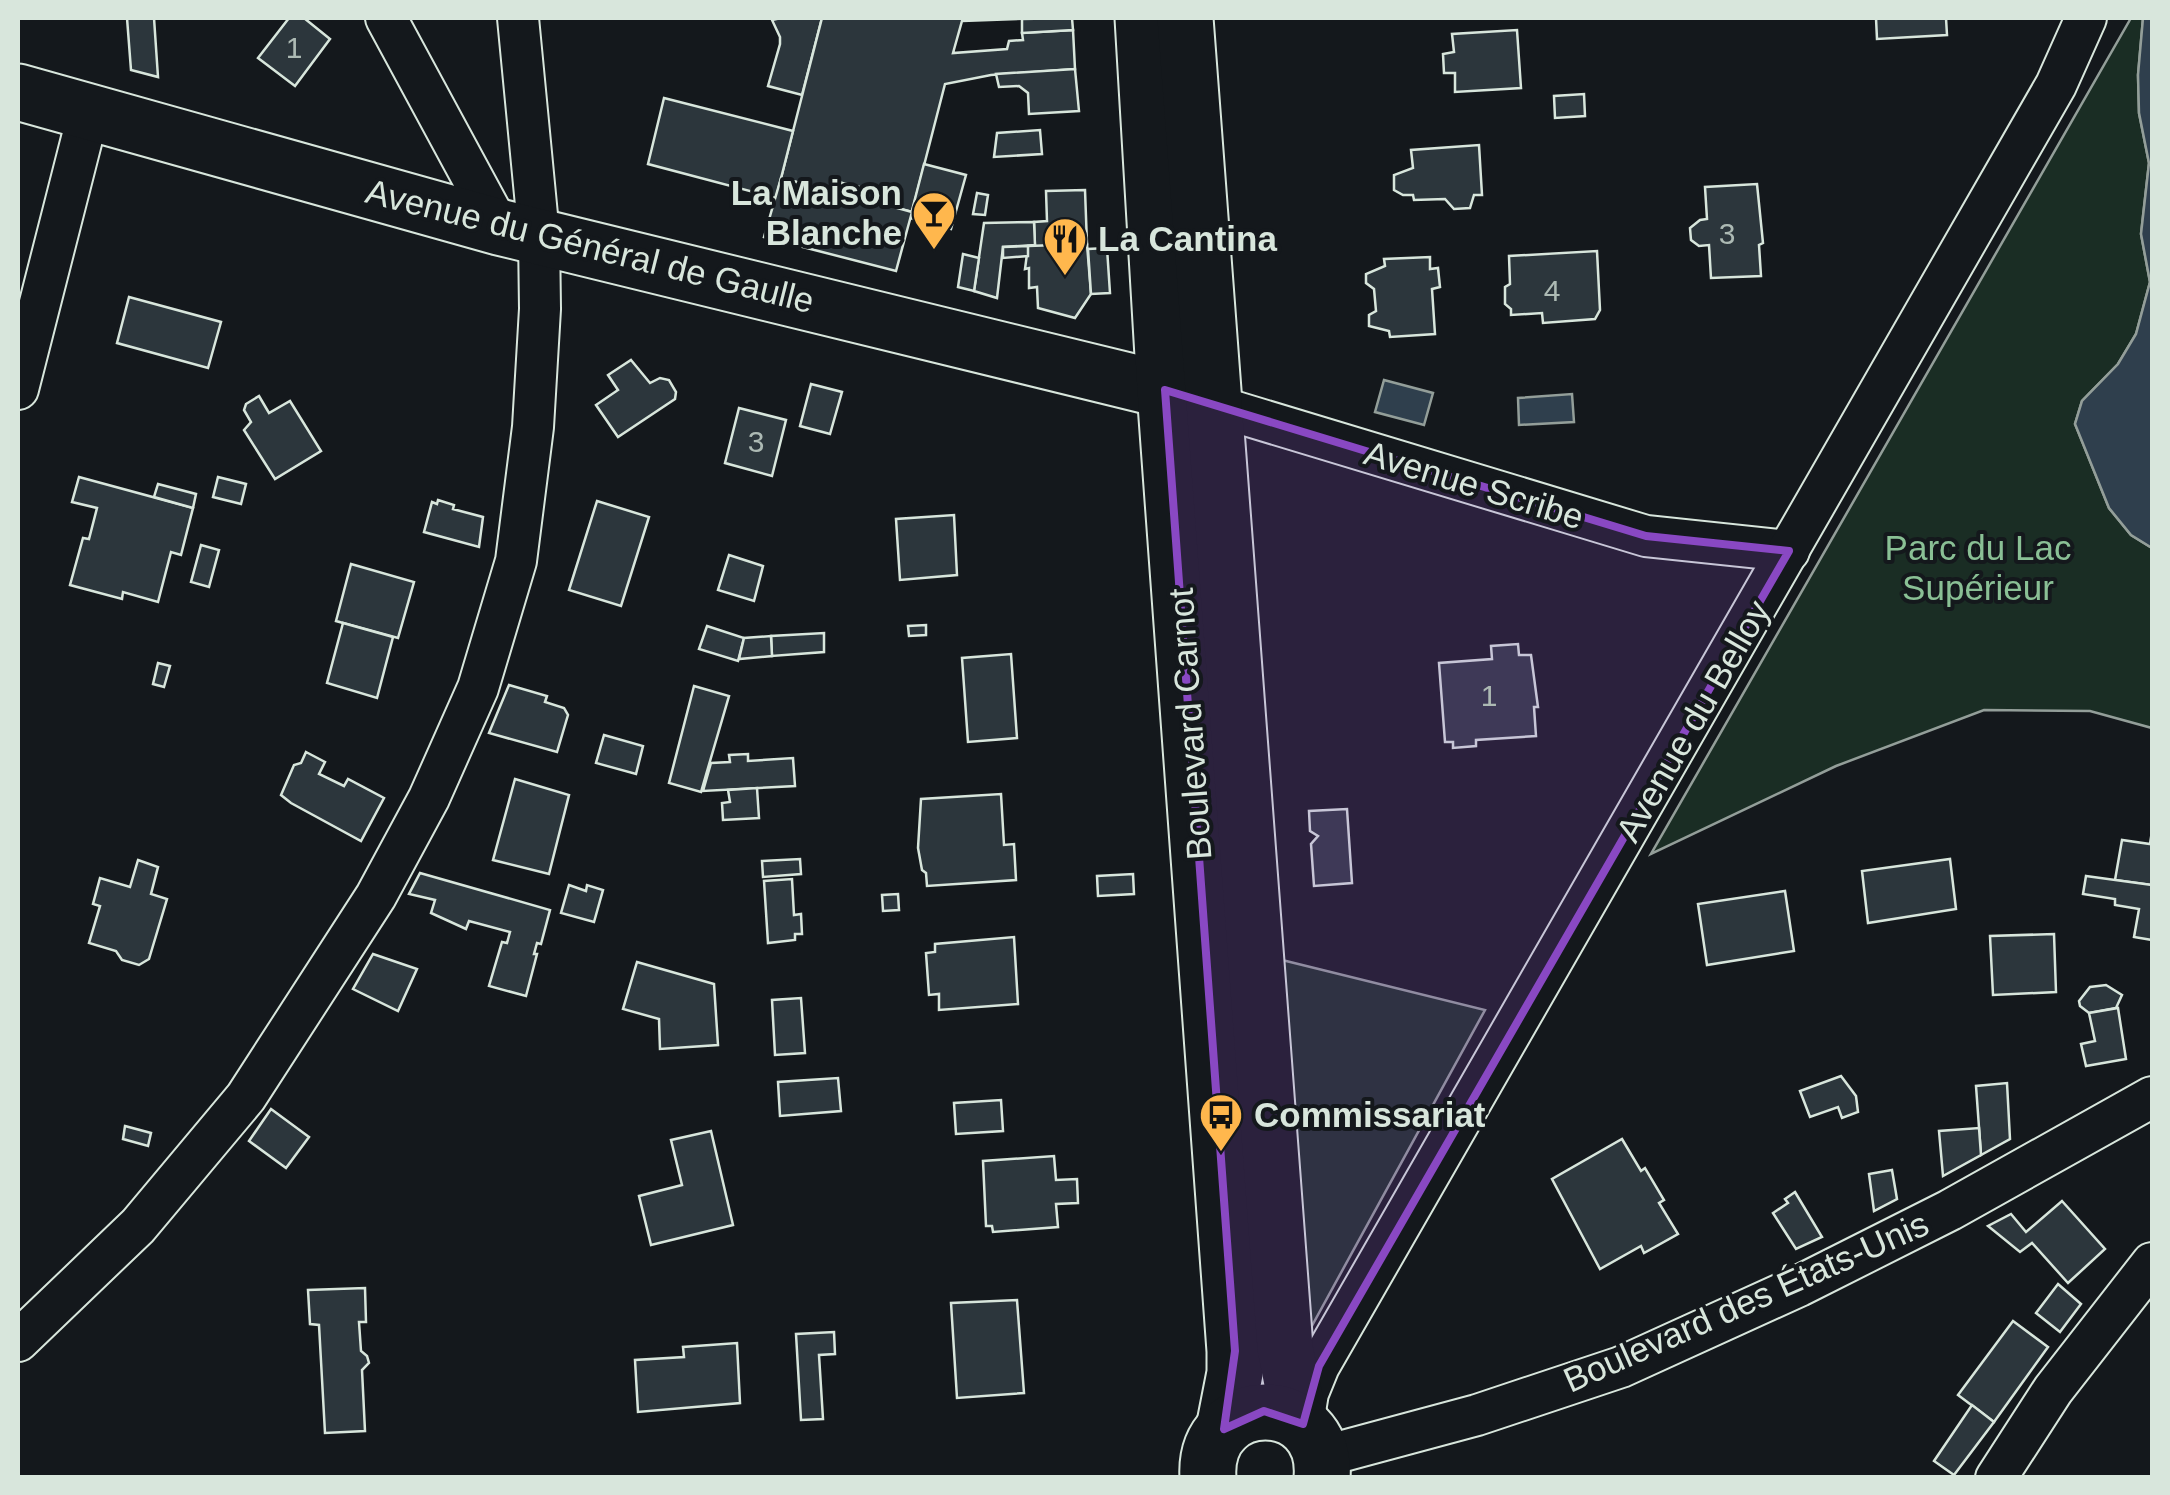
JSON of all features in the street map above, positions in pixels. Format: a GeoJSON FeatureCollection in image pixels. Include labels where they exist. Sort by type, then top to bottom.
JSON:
{"type":"FeatureCollection","features":[{"type":"Feature","properties":{"kind":"main road","name":"Boulevard Carnot"},"geometry":{"type":"LineString","coordinates":[[1143,18],[1190,398],[1285,1348],[1311,1445]]}},
{"type":"Feature","properties":{"kind":"main road","name":"Boulevard Carnot"},"geometry":{"type":"LineString","coordinates":[[1185,18],[1190,398],[1235,1351],[1234,1373],[1208,1464]]}},
{"type":"Feature","properties":{"kind":"main road","name":"Avenue du Général de Gaulle"},"geometry":{"type":"LineString","coordinates":[[18,92],[519,232],[1190,398]]}},
{"type":"Feature","properties":{"kind":"main road"},"geometry":{"type":"LineString","coordinates":[[1208,1464],[1236,1419],[1256,1412],[1278,1412],[1311,1445]]}},
{"type":"Feature","properties":{"kind":"street"},"geometry":{"type":"LineString","coordinates":[[386,18],[519,232]]}},
{"type":"Feature","properties":{"kind":"street"},"geometry":{"type":"LineString","coordinates":[[18,1341],[138,1226],[246,1097],[376,896],[429,798],[478,688],[516,560],[533,427],[540,308],[519,232],[518,18]]}},
{"type":"Feature","properties":{"kind":"street","name":"Avenue du Belloy"},"geometry":{"type":"LineString","coordinates":[[1311,1445],[1308,1393],[1320,1366],[2056,86],[2086,18]]}},
{"type":"Feature","properties":{"kind":"street"},"geometry":{"type":"LineString","coordinates":[[18,390],[89,111]]}},
{"type":"Feature","properties":{"kind":"street","name":"Avenue Scribe"},"geometry":{"type":"LineString","coordinates":[[1190,398],[1646,536],[1789,551]]}},
{"type":"Feature","properties":{"kind":"street","name":"Boulevard des États-Unis"},"geometry":{"type":"LineString","coordinates":[[1311,1445],[1476,1415],[1621,1367],[1799,1286],[1950,1210],[2152,1097]]}},
{"type":"Feature","properties":{"kind":"street"},"geometry":{"type":"LineString","coordinates":[[1996,1478],[2053,1390],[2152,1262]]}},
{"type":"Feature","properties":{"kind":"highlighted area"},"geometry":{"type":"Polygon","coordinates":[[[1165,390],[1646,536],[1789,551],[1319,1366],[1303,1424],[1264,1411],[1224,1429],[1235,1351],[1165,390]]]}},
{"type":"Feature","properties":{"kind":"green space","name":"Parc du Lac Supérieur"},"geometry":{"type":"Polygon","coordinates":[[[2131,18],[2143,18],[2139,113],[2149,163],[2141,234],[2150,282],[2136,334],[2118,364],[2082,401],[2075,424],[2109,508],[2131,535],[2152,548],[2152,728],[2090,711],[1984,710],[1836,766],[1651,854],[2131,18]]]}},
{"type":"Feature","properties":{"kind":"green space"},"geometry":{"type":"Polygon","coordinates":[[[1278,959],[1485,1010],[1308,1333],[1278,959]]]}},
{"type":"Feature","properties":{"kind":"water"},"geometry":{"type":"Polygon","coordinates":[[[2143,18],[2152,18],[2152,548],[2131,535],[2109,508],[2075,424],[2082,401],[2118,364],[2136,334],[2150,282],[2141,234],[2149,163],[2139,113],[2143,18]]]}},
{"type":"Feature","properties":{"kind":"water"},"geometry":{"type":"Polygon","coordinates":[[[1384,380],[1433,393],[1424,425],[1375,412],[1384,380]]]}},
{"type":"Feature","properties":{"kind":"water"},"geometry":{"type":"Polygon","coordinates":[[[1572,394],[1574,422],[1519,425],[1518,398],[1572,394]]]}},
{"type":"Feature","properties":{"kind":"building"},"geometry":{"type":"Polygon","coordinates":[[[127,18],[154,18],[158,77],[131,70],[127,18]]]}},
{"type":"Feature","properties":{"kind":"building"},"geometry":{"type":"Polygon","coordinates":[[[289,18],[304,18],[330,39],[295,86],[258,58],[289,18]]]}},
{"type":"Feature","properties":{"kind":"building"},"geometry":{"type":"Polygon","coordinates":[[[822,18],[802,95],[768,86],[780,44],[772,20],[822,18]]]}},
{"type":"Feature","properties":{"kind":"building"},"geometry":{"type":"Polygon","coordinates":[[[822,18],[1043,18],[962,21],[953,53],[1007,49],[1009,41],[1023,40],[1022,33],[1073,30],[1075,69],[991,75],[945,84],[912,212],[860,198],[863,188],[842,183],[839,193],[781,178],[822,18]]]}},
{"type":"Feature","properties":{"kind":"building"},"geometry":{"type":"Polygon","coordinates":[[[1072,18],[1073,30],[1022,33],[1022,19],[1072,18]]]}},
{"type":"Feature","properties":{"kind":"building"},"geometry":{"type":"Polygon","coordinates":[[[1876,18],[1946,18],[1947,35],[1877,39],[1876,18]]]}},
{"type":"Feature","properties":{"kind":"building"},"geometry":{"type":"Polygon","coordinates":[[[1517,30],[1521,88],[1455,92],[1455,73],[1444,73],[1443,54],[1454,52],[1452,34],[1517,30]]]}},
{"type":"Feature","properties":{"kind":"building"},"geometry":{"type":"Polygon","coordinates":[[[1075,69],[1079,111],[1029,114],[1028,93],[1019,86],[999,87],[996,74],[1075,69]]]}},
{"type":"Feature","properties":{"kind":"building"},"geometry":{"type":"Polygon","coordinates":[[[1584,94],[1585,116],[1555,118],[1554,96],[1584,94]]]}},
{"type":"Feature","properties":{"kind":"building"},"geometry":{"type":"Polygon","coordinates":[[[664,98],[793,131],[776,198],[648,164],[664,98]]]}},
{"type":"Feature","properties":{"kind":"building"},"geometry":{"type":"Polygon","coordinates":[[[1040,130],[1042,154],[994,157],[997,133],[1040,130]]]}},
{"type":"Feature","properties":{"kind":"building"},"geometry":{"type":"Polygon","coordinates":[[[1479,145],[1482,195],[1474,195],[1470,208],[1454,209],[1445,199],[1414,200],[1413,195],[1394,190],[1394,175],[1413,168],[1411,150],[1479,145]]]}},
{"type":"Feature","properties":{"kind":"building"},"geometry":{"type":"Polygon","coordinates":[[[924,164],[966,175],[951,229],[910,218],[924,164]]]}},
{"type":"Feature","properties":{"kind":"building"},"geometry":{"type":"Polygon","coordinates":[[[781,178],[839,193],[842,183],[863,188],[860,198],[912,212],[896,271],[764,237],[781,178]]]}},
{"type":"Feature","properties":{"kind":"building"},"geometry":{"type":"Polygon","coordinates":[[[1757,184],[1763,243],[1759,245],[1761,276],[1711,278],[1709,245],[1699,246],[1691,240],[1690,228],[1707,219],[1705,187],[1757,184]]]}},
{"type":"Feature","properties":{"kind":"building"},"geometry":{"type":"Polygon","coordinates":[[[1085,190],[1087,244],[1035,247],[1034,222],[1047,221],[1046,191],[1085,190]]]}},
{"type":"Feature","properties":{"kind":"building"},"geometry":{"type":"Polygon","coordinates":[[[977,193],[988,195],[985,215],[973,214],[977,193]]]}},
{"type":"Feature","properties":{"kind":"building"},"geometry":{"type":"Polygon","coordinates":[[[1034,222],[1035,245],[1003,247],[997,298],[974,291],[984,223],[1034,222]]]}},
{"type":"Feature","properties":{"kind":"building"},"geometry":{"type":"Polygon","coordinates":[[[1087,244],[1091,294],[1075,318],[1038,308],[1037,287],[1029,288],[1029,268],[1025,269],[1028,246],[1087,244]]]}},
{"type":"Feature","properties":{"kind":"building"},"geometry":{"type":"Polygon","coordinates":[[[1028,246],[1028,256],[1003,258],[1003,247],[1028,246]]]}},
{"type":"Feature","properties":{"kind":"building"},"geometry":{"type":"Polygon","coordinates":[[[1107,248],[1110,293],[1091,294],[1088,249],[1107,248]]]}},
{"type":"Feature","properties":{"kind":"building"},"geometry":{"type":"Polygon","coordinates":[[[1597,251],[1600,310],[1595,319],[1543,323],[1542,313],[1511,315],[1505,304],[1505,287],[1510,284],[1509,256],[1597,251]]]}},
{"type":"Feature","properties":{"kind":"building"},"geometry":{"type":"Polygon","coordinates":[[[963,254],[979,258],[974,291],[958,287],[963,254]]]}},
{"type":"Feature","properties":{"kind":"building"},"geometry":{"type":"Polygon","coordinates":[[[1430,257],[1430,269],[1438,268],[1440,287],[1432,289],[1435,334],[1390,337],[1389,331],[1369,326],[1369,315],[1376,311],[1374,289],[1366,283],[1366,274],[1385,266],[1384,259],[1430,257]]]}},
{"type":"Feature","properties":{"kind":"building"},"geometry":{"type":"Polygon","coordinates":[[[129,297],[221,322],[208,368],[117,343],[129,297]]]}},
{"type":"Feature","properties":{"kind":"building"},"geometry":{"type":"Polygon","coordinates":[[[631,360],[650,383],[660,378],[669,380],[676,392],[675,399],[618,437],[596,405],[618,390],[608,375],[631,360]]]}},
{"type":"Feature","properties":{"kind":"building"},"geometry":{"type":"Polygon","coordinates":[[[811,384],[842,392],[830,434],[800,426],[811,384]]]}},
{"type":"Feature","properties":{"kind":"building"},"geometry":{"type":"Polygon","coordinates":[[[259,396],[269,413],[290,401],[321,451],[275,479],[244,430],[251,422],[244,410],[246,404],[259,396]]]}},
{"type":"Feature","properties":{"kind":"building"},"geometry":{"type":"Polygon","coordinates":[[[739,408],[786,420],[772,476],[725,463],[739,408]]]}},
{"type":"Feature","properties":{"kind":"building"},"geometry":{"type":"Polygon","coordinates":[[[79,477],[193,508],[181,555],[171,552],[158,602],[123,592],[122,599],[70,585],[83,538],[89,539],[97,508],[72,502],[79,477]]]}},
{"type":"Feature","properties":{"kind":"building"},"geometry":{"type":"Polygon","coordinates":[[[218,477],[246,484],[241,504],[213,497],[218,477]]]}},
{"type":"Feature","properties":{"kind":"building"},"geometry":{"type":"Polygon","coordinates":[[[158,484],[196,494],[193,508],[154,497],[158,484]]]}},
{"type":"Feature","properties":{"kind":"building"},"geometry":{"type":"Polygon","coordinates":[[[438,500],[454,505],[453,509],[483,517],[479,547],[424,532],[432,502],[437,504],[438,500]]]}},
{"type":"Feature","properties":{"kind":"building"},"geometry":{"type":"Polygon","coordinates":[[[597,501],[649,517],[621,606],[569,590],[597,501]]]}},
{"type":"Feature","properties":{"kind":"building"},"geometry":{"type":"Polygon","coordinates":[[[954,515],[957,575],[900,580],[896,519],[954,515]]]}},
{"type":"Feature","properties":{"kind":"building"},"geometry":{"type":"Polygon","coordinates":[[[201,545],[219,550],[209,587],[191,582],[201,545]]]}},
{"type":"Feature","properties":{"kind":"building"},"geometry":{"type":"Polygon","coordinates":[[[729,555],[763,566],[754,601],[718,590],[729,555]]]}},
{"type":"Feature","properties":{"kind":"building"},"geometry":{"type":"Polygon","coordinates":[[[351,564],[414,582],[398,638],[336,621],[351,564]]]}},
{"type":"Feature","properties":{"kind":"building"},"geometry":{"type":"Polygon","coordinates":[[[343,623],[393,637],[377,698],[327,683],[343,623]]]}},
{"type":"Feature","properties":{"kind":"building"},"geometry":{"type":"Polygon","coordinates":[[[926,625],[926,635],[909,636],[908,626],[926,625]]]}},
{"type":"Feature","properties":{"kind":"building"},"geometry":{"type":"Polygon","coordinates":[[[707,626],[744,638],[738,661],[699,649],[707,626]]]}},
{"type":"Feature","properties":{"kind":"building"},"geometry":{"type":"Polygon","coordinates":[[[824,633],[824,652],[772,656],[771,636],[824,633]]]}},
{"type":"Feature","properties":{"kind":"building"},"geometry":{"type":"Polygon","coordinates":[[[771,636],[772,656],[739,659],[744,638],[771,636]]]}},
{"type":"Feature","properties":{"kind":"building"},"geometry":{"type":"Polygon","coordinates":[[[1518,644],[1519,655],[1531,655],[1538,707],[1534,707],[1536,736],[1476,740],[1476,746],[1453,748],[1453,742],[1445,742],[1439,663],[1492,659],[1491,646],[1518,644]]]}},
{"type":"Feature","properties":{"kind":"building"},"geometry":{"type":"Polygon","coordinates":[[[1011,654],[1017,738],[968,742],[962,658],[1011,654]]]}},
{"type":"Feature","properties":{"kind":"building"},"geometry":{"type":"Polygon","coordinates":[[[158,663],[170,666],[164,687],[153,684],[158,663]]]}},
{"type":"Feature","properties":{"kind":"building"},"geometry":{"type":"Polygon","coordinates":[[[509,685],[547,696],[545,702],[564,708],[568,715],[557,752],[489,733],[509,685]]]}},
{"type":"Feature","properties":{"kind":"building"},"geometry":{"type":"Polygon","coordinates":[[[694,686],[729,696],[701,792],[669,783],[694,686]]]}},
{"type":"Feature","properties":{"kind":"building"},"geometry":{"type":"Polygon","coordinates":[[[604,735],[643,746],[636,774],[596,763],[604,735]]]}},
{"type":"Feature","properties":{"kind":"building"},"geometry":{"type":"Polygon","coordinates":[[[306,752],[325,762],[319,774],[344,786],[348,779],[384,798],[361,841],[281,795],[294,765],[301,763],[306,752]]]}},
{"type":"Feature","properties":{"kind":"building"},"geometry":{"type":"Polygon","coordinates":[[[748,754],[748,761],[793,758],[795,786],[703,791],[711,763],[730,762],[729,755],[748,754]]]}},
{"type":"Feature","properties":{"kind":"building"},"geometry":{"type":"Polygon","coordinates":[[[515,779],[569,795],[549,874],[493,860],[515,779]]]}},
{"type":"Feature","properties":{"kind":"building"},"geometry":{"type":"Polygon","coordinates":[[[757,788],[759,818],[723,820],[722,803],[730,802],[728,790],[757,788]]]}},
{"type":"Feature","properties":{"kind":"building"},"geometry":{"type":"Polygon","coordinates":[[[1001,794],[1004,845],[1014,844],[1016,880],[927,886],[918,848],[921,799],[1001,794]]]}},
{"type":"Feature","properties":{"kind":"building"},"geometry":{"type":"Polygon","coordinates":[[[1347,809],[1352,883],[1314,886],[1311,844],[1318,836],[1310,831],[1309,811],[1347,809]]]}},
{"type":"Feature","properties":{"kind":"building"},"geometry":{"type":"Polygon","coordinates":[[[2152,831],[2152,885],[2115,880],[2122,840],[2150,844],[2152,831]]]}},
{"type":"Feature","properties":{"kind":"building"},"geometry":{"type":"Polygon","coordinates":[[[800,859],[801,874],[763,877],[762,861],[800,859]]]}},
{"type":"Feature","properties":{"kind":"building"},"geometry":{"type":"Polygon","coordinates":[[[1950,859],[1956,909],[1868,923],[1862,871],[1950,859]]]}},
{"type":"Feature","properties":{"kind":"building"},"geometry":{"type":"Polygon","coordinates":[[[138,860],[158,867],[151,894],[167,899],[149,959],[139,965],[122,960],[116,951],[89,943],[100,906],[93,904],[100,878],[130,887],[138,860]]]}},
{"type":"Feature","properties":{"kind":"building"},"geometry":{"type":"Polygon","coordinates":[[[420,873],[550,910],[541,944],[537,943],[526,996],[489,986],[502,942],[507,943],[510,932],[469,921],[466,929],[431,913],[435,900],[409,894],[420,873]]]}},
{"type":"Feature","properties":{"kind":"building"},"geometry":{"type":"Polygon","coordinates":[[[1133,874],[1134,894],[1098,896],[1097,876],[1133,874]]]}},
{"type":"Feature","properties":{"kind":"building"},"geometry":{"type":"Polygon","coordinates":[[[2086,876],[2152,885],[2152,940],[2134,937],[2139,909],[2115,905],[2115,899],[2083,894],[2086,876]]]}},
{"type":"Feature","properties":{"kind":"building"},"geometry":{"type":"Polygon","coordinates":[[[792,879],[794,915],[801,914],[802,934],[795,934],[795,940],[768,943],[764,881],[792,879]]]}},
{"type":"Feature","properties":{"kind":"building"},"geometry":{"type":"Polygon","coordinates":[[[569,885],[586,891],[587,885],[603,890],[594,922],[561,913],[569,885]]]}},
{"type":"Feature","properties":{"kind":"building"},"geometry":{"type":"Polygon","coordinates":[[[1785,891],[1794,951],[1707,965],[1698,904],[1785,891]]]}},
{"type":"Feature","properties":{"kind":"building"},"geometry":{"type":"Polygon","coordinates":[[[898,894],[899,910],[883,911],[882,895],[898,894]]]}},
{"type":"Feature","properties":{"kind":"building"},"geometry":{"type":"Polygon","coordinates":[[[2054,934],[2056,992],[1993,995],[1990,936],[2054,934]]]}},
{"type":"Feature","properties":{"kind":"building"},"geometry":{"type":"Polygon","coordinates":[[[1014,937],[1018,1004],[939,1010],[939,994],[929,995],[926,953],[935,952],[935,944],[1014,937]]]}},
{"type":"Feature","properties":{"kind":"building"},"geometry":{"type":"Polygon","coordinates":[[[373,954],[417,969],[398,1011],[353,989],[373,954]]]}},
{"type":"Feature","properties":{"kind":"building"},"geometry":{"type":"Polygon","coordinates":[[[637,962],[714,984],[718,1045],[660,1049],[659,1019],[623,1009],[637,962]]]}},
{"type":"Feature","properties":{"kind":"building"},"geometry":{"type":"Polygon","coordinates":[[[2106,985],[2122,995],[2116,1008],[2089,1013],[2080,1006],[2079,1001],[2090,987],[2106,985]]]}},
{"type":"Feature","properties":{"kind":"building"},"geometry":{"type":"Polygon","coordinates":[[[801,998],[805,1053],[775,1055],[772,1000],[801,998]]]}},
{"type":"Feature","properties":{"kind":"building"},"geometry":{"type":"Polygon","coordinates":[[[2118,1008],[2126,1059],[2086,1066],[2081,1044],[2095,1041],[2089,1013],[2118,1008]]]}},
{"type":"Feature","properties":{"kind":"building"},"geometry":{"type":"Polygon","coordinates":[[[1841,1076],[1856,1096],[1858,1112],[1842,1118],[1838,1107],[1810,1117],[1800,1091],[1841,1076]]]}},
{"type":"Feature","properties":{"kind":"building"},"geometry":{"type":"Polygon","coordinates":[[[838,1078],[841,1111],[780,1116],[778,1082],[838,1078]]]}},
{"type":"Feature","properties":{"kind":"building"},"geometry":{"type":"Polygon","coordinates":[[[2007,1083],[2010,1139],[1981,1155],[1976,1086],[2007,1083]]]}},
{"type":"Feature","properties":{"kind":"building"},"geometry":{"type":"Polygon","coordinates":[[[1001,1100],[1003,1131],[956,1134],[954,1103],[1001,1100]]]}},
{"type":"Feature","properties":{"kind":"building"},"geometry":{"type":"Polygon","coordinates":[[[271,1109],[309,1137],[286,1168],[249,1141],[271,1109]]]}},
{"type":"Feature","properties":{"kind":"building"},"geometry":{"type":"Polygon","coordinates":[[[125,1126],[151,1133],[148,1146],[123,1139],[125,1126]]]}},
{"type":"Feature","properties":{"kind":"building"},"geometry":{"type":"Polygon","coordinates":[[[1979,1128],[1981,1155],[1943,1176],[1939,1131],[1979,1128]]]}},
{"type":"Feature","properties":{"kind":"building"},"geometry":{"type":"Polygon","coordinates":[[[711,1131],[733,1225],[651,1245],[639,1196],[682,1185],[671,1140],[711,1131]]]}},
{"type":"Feature","properties":{"kind":"building"},"geometry":{"type":"Polygon","coordinates":[[[1622,1139],[1664,1200],[1659,1203],[1678,1234],[1644,1253],[1641,1246],[1600,1269],[1552,1179],[1622,1139]]]}},
{"type":"Feature","properties":{"kind":"building"},"geometry":{"type":"Polygon","coordinates":[[[1054,1156],[1056,1180],[1077,1179],[1078,1203],[1056,1204],[1058,1227],[993,1232],[992,1226],[986,1226],[983,1161],[1054,1156]]]}},
{"type":"Feature","properties":{"kind":"building"},"geometry":{"type":"Polygon","coordinates":[[[1892,1170],[1897,1199],[1874,1211],[1869,1174],[1892,1170]]]}},
{"type":"Feature","properties":{"kind":"building"},"geometry":{"type":"Polygon","coordinates":[[[1795,1192],[1822,1237],[1796,1249],[1773,1213],[1788,1203],[1785,1199],[1795,1192]]]}},
{"type":"Feature","properties":{"kind":"building"},"geometry":{"type":"Polygon","coordinates":[[[2062,1201],[2105,1249],[2068,1283],[2032,1243],[2020,1252],[1988,1226],[2011,1214],[2026,1232],[2062,1201]]]}},
{"type":"Feature","properties":{"kind":"building"},"geometry":{"type":"Polygon","coordinates":[[[2058,1284],[2081,1304],[2060,1332],[2036,1313],[2058,1284]]]}},
{"type":"Feature","properties":{"kind":"building"},"geometry":{"type":"Polygon","coordinates":[[[365,1288],[366,1322],[359,1322],[361,1351],[369,1363],[362,1370],[365,1431],[325,1433],[319,1325],[310,1324],[308,1290],[365,1288]]]}},
{"type":"Feature","properties":{"kind":"building"},"geometry":{"type":"Polygon","coordinates":[[[1017,1300],[1024,1393],[957,1398],[951,1303],[1017,1300]]]}},
{"type":"Feature","properties":{"kind":"building"},"geometry":{"type":"Polygon","coordinates":[[[2013,1321],[2048,1347],[1994,1422],[1958,1395],[2013,1321]]]}},
{"type":"Feature","properties":{"kind":"building"},"geometry":{"type":"Polygon","coordinates":[[[834,1332],[835,1354],[819,1355],[823,1419],[801,1420],[796,1334],[834,1332]]]}},
{"type":"Feature","properties":{"kind":"building"},"geometry":{"type":"Polygon","coordinates":[[[737,1343],[740,1403],[638,1412],[635,1360],[684,1357],[683,1347],[737,1343]]]}},
{"type":"Feature","properties":{"kind":"building"},"geometry":{"type":"Polygon","coordinates":[[[1972,1405],[1994,1422],[1954,1475],[1934,1461],[1972,1405]]]}},
{"type":"Feature","properties":{"kind":"place","name":"La Maison Blanche"},"geometry":{"type":"Point","coordinates":[934,251]}},
{"type":"Feature","properties":{"kind":"place","name":"La Cantina"},"geometry":{"type":"Point","coordinates":[1065,277]}},
{"type":"Feature","properties":{"kind":"place","name":"Commissariat"},"geometry":{"type":"Point","coordinates":[1221,1153]}}]}
